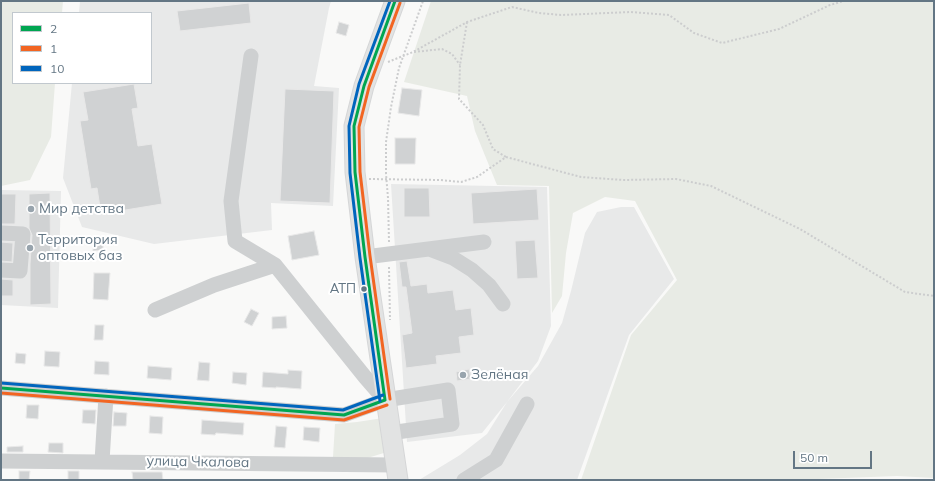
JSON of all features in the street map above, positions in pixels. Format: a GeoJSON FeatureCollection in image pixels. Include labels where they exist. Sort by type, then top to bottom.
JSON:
{"type":"FeatureCollection","features":[{"type":"Feature","properties":{"kind":"main road"},"geometry":{"type":"LineString","coordinates":[[395,1],[364,86],[354,126],[356,179],[365,257],[396,472]]}},
{"type":"Feature","properties":{"kind":"street"},"geometry":{"type":"LineString","coordinates":[[251,56],[231,201],[235,241],[275,265],[385,400]]}},
{"type":"Feature","properties":{"kind":"street"},"geometry":{"type":"LineString","coordinates":[[1,233],[23,234],[20,271],[1,270]]}},
{"type":"Feature","properties":{"kind":"street"},"geometry":{"type":"LineString","coordinates":[[365,257],[484,242]]}},
{"type":"Feature","properties":{"kind":"street"},"geometry":{"type":"LineString","coordinates":[[431,249],[453,258],[472,270],[489,285],[503,304]]}},
{"type":"Feature","properties":{"kind":"street"},"geometry":{"type":"LineString","coordinates":[[155,310],[214,285],[275,265]]}},
{"type":"Feature","properties":{"kind":"street"},"geometry":{"type":"LineString","coordinates":[[1,388],[344,415],[385,400],[448,390],[452,424],[390,433]]}},
{"type":"Feature","properties":{"kind":"street"},"geometry":{"type":"LineString","coordinates":[[102,461],[106,396]]}},
{"type":"Feature","properties":{"kind":"street"},"geometry":{"type":"LineString","coordinates":[[464,480],[496,460],[527,404]]}},
{"type":"Feature","properties":{"kind":"street","name":"улица Чкалова"},"geometry":{"type":"LineString","coordinates":[[1,461],[102,461],[396,472]]}},
{"type":"Feature","properties":{"kind":"path"},"geometry":{"type":"LineString","coordinates":[[390,320],[386,142],[391,107],[403,57],[424,1]]}},
{"type":"Feature","properties":{"kind":"path"},"geometry":{"type":"LineString","coordinates":[[371,68],[403,57],[467,22],[512,7],[539,13],[562,15],[631,12],[669,15],[694,33],[722,43],[779,29],[830,5],[844,1]]}},
{"type":"Feature","properties":{"kind":"path"},"geometry":{"type":"LineString","coordinates":[[467,22],[460,65],[459,98],[483,126],[493,149],[506,157],[581,177],[623,180],[676,179],[711,186],[800,229],[905,292],[934,296]]}},
{"type":"Feature","properties":{"kind":"path"},"geometry":{"type":"LineString","coordinates":[[413,52],[442,49],[452,54],[460,65]]}},
{"type":"Feature","properties":{"kind":"path"},"geometry":{"type":"LineString","coordinates":[[356,179],[440,180],[461,182],[477,177],[506,157]]}},
{"type":"Feature","properties":{"kind":"shaded area"},"geometry":{"type":"Polygon","coordinates":[[[1,1],[63,1],[62,12],[12,12],[12,84],[55,84],[51,137],[30,180],[1,186],[1,1]]]}},
{"type":"Feature","properties":{"kind":"shaded area"},"geometry":{"type":"Polygon","coordinates":[[[80,1],[331,1],[314,86],[339,88],[333,206],[271,203],[272,230],[154,244],[82,227],[63,178],[72,84],[152,84],[152,12],[79,12],[80,1]]]}},
{"type":"Feature","properties":{"kind":"shaded area"},"geometry":{"type":"Polygon","coordinates":[[[431,1],[934,1],[934,478],[897,476],[792,480],[581,480],[631,335],[677,280],[635,201],[605,197],[573,213],[566,253],[562,296],[552,313],[549,186],[497,185],[475,131],[467,96],[404,82],[431,1]]]}},
{"type":"Feature","properties":{"kind":"shaded area"},"geometry":{"type":"Polygon","coordinates":[[[391,184],[547,187],[551,326],[538,361],[482,433],[407,442],[391,184]]]}},
{"type":"Feature","properties":{"kind":"shaded area","name":"Территория оптовых баз"},"geometry":{"type":"Polygon","coordinates":[[[1,190],[61,191],[58,308],[1,305],[1,190]]]}},
{"type":"Feature","properties":{"kind":"shaded area"},"geometry":{"type":"Polygon","coordinates":[[[621,207],[634,207],[674,279],[629,335],[577,480],[419,480],[460,455],[487,434],[507,402],[538,366],[562,323],[585,233],[597,212],[621,207]]]}},
{"type":"Feature","properties":{"kind":"shaded area"},"geometry":{"type":"Polygon","coordinates":[[[383,418],[387,452],[361,460],[333,457],[335,424],[383,418]]]}},
{"type":"Feature","properties":{"kind":"building"},"geometry":{"type":"Polygon","coordinates":[[[249,3],[251,23],[180,31],[177,11],[249,3]]]}},
{"type":"Feature","properties":{"kind":"building"},"geometry":{"type":"Polygon","coordinates":[[[339,22],[349,25],[346,36],[336,33],[339,22]]]}},
{"type":"Feature","properties":{"kind":"building"},"geometry":{"type":"Polygon","coordinates":[[[134,84],[138,108],[132,109],[138,146],[152,144],[162,204],[101,214],[97,188],[91,189],[80,121],[88,120],[83,92],[134,84]]]}},
{"type":"Feature","properties":{"kind":"building"},"geometry":{"type":"Polygon","coordinates":[[[402,88],[422,90],[419,116],[398,113],[402,88]]]}},
{"type":"Feature","properties":{"kind":"building"},"geometry":{"type":"Polygon","coordinates":[[[285,89],[334,91],[330,203],[280,201],[285,89]]]}},
{"type":"Feature","properties":{"kind":"building"},"geometry":{"type":"Polygon","coordinates":[[[395,138],[416,138],[415,164],[395,164],[395,138]]]}},
{"type":"Feature","properties":{"kind":"building"},"geometry":{"type":"Polygon","coordinates":[[[404,188],[429,188],[430,217],[404,217],[404,188]]]}},
{"type":"Feature","properties":{"kind":"building"},"geometry":{"type":"Polygon","coordinates":[[[537,189],[539,220],[473,224],[471,193],[537,189]]]}},
{"type":"Feature","properties":{"kind":"building"},"geometry":{"type":"Polygon","coordinates":[[[50,193],[51,304],[30,305],[32,235],[29,228],[29,194],[50,193]]]}},
{"type":"Feature","properties":{"kind":"building"},"geometry":{"type":"Polygon","coordinates":[[[1,194],[16,194],[15,224],[1,224],[1,194]]]}},
{"type":"Feature","properties":{"kind":"building"},"geometry":{"type":"Polygon","coordinates":[[[314,231],[319,255],[292,260],[288,236],[314,231]]]}},
{"type":"Feature","properties":{"kind":"building"},"geometry":{"type":"Polygon","coordinates":[[[535,240],[538,278],[517,279],[515,241],[535,240]]]}},
{"type":"Feature","properties":{"kind":"building"},"geometry":{"type":"Polygon","coordinates":[[[1,242],[13,243],[12,262],[1,261],[1,242]]]}},
{"type":"Feature","properties":{"kind":"building"},"geometry":{"type":"Polygon","coordinates":[[[93,242],[103,242],[103,250],[93,251],[93,242]]]}},
{"type":"Feature","properties":{"kind":"building"},"geometry":{"type":"Polygon","coordinates":[[[407,261],[411,286],[427,284],[428,293],[453,290],[456,310],[471,308],[474,335],[459,337],[461,353],[436,356],[437,364],[406,368],[402,335],[412,333],[406,287],[402,287],[399,262],[407,261]]]}},
{"type":"Feature","properties":{"kind":"building"},"geometry":{"type":"Polygon","coordinates":[[[94,273],[110,273],[108,300],[93,299],[94,273]]]}},
{"type":"Feature","properties":{"kind":"building"},"geometry":{"type":"Polygon","coordinates":[[[1,279],[13,280],[13,296],[1,296],[1,279]]]}},
{"type":"Feature","properties":{"kind":"building"},"geometry":{"type":"Polygon","coordinates":[[[251,309],[259,313],[252,326],[244,322],[251,309]]]}},
{"type":"Feature","properties":{"kind":"building"},"geometry":{"type":"Polygon","coordinates":[[[286,316],[287,328],[272,329],[272,317],[286,316]]]}},
{"type":"Feature","properties":{"kind":"building"},"geometry":{"type":"Polygon","coordinates":[[[95,325],[104,325],[103,340],[94,340],[95,325]]]}},
{"type":"Feature","properties":{"kind":"building"},"geometry":{"type":"Polygon","coordinates":[[[45,351],[60,352],[59,367],[44,366],[45,351]]]}},
{"type":"Feature","properties":{"kind":"building"},"geometry":{"type":"Polygon","coordinates":[[[16,353],[26,354],[25,364],[15,363],[16,353]]]}},
{"type":"Feature","properties":{"kind":"building"},"geometry":{"type":"Polygon","coordinates":[[[95,361],[109,362],[109,375],[94,374],[95,361]]]}},
{"type":"Feature","properties":{"kind":"building"},"geometry":{"type":"Polygon","coordinates":[[[199,362],[210,363],[209,381],[197,380],[199,362]]]}},
{"type":"Feature","properties":{"kind":"building"},"geometry":{"type":"Polygon","coordinates":[[[148,366],[172,368],[171,380],[147,378],[148,366]]]}},
{"type":"Feature","properties":{"kind":"building","name":"Зелёная"},"geometry":{"type":"Polygon","coordinates":[[[469,369],[471,379],[457,381],[456,372],[469,369]]]}},
{"type":"Feature","properties":{"kind":"building"},"geometry":{"type":"Polygon","coordinates":[[[288,370],[302,371],[301,389],[262,387],[263,372],[288,374],[288,370]]]}},
{"type":"Feature","properties":{"kind":"building"},"geometry":{"type":"Polygon","coordinates":[[[233,372],[247,373],[246,385],[232,383],[233,372]]]}},
{"type":"Feature","properties":{"kind":"building"},"geometry":{"type":"Polygon","coordinates":[[[27,405],[39,405],[38,419],[26,418],[27,405]]]}},
{"type":"Feature","properties":{"kind":"building"},"geometry":{"type":"Polygon","coordinates":[[[83,410],[96,410],[95,424],[82,423],[83,410]]]}},
{"type":"Feature","properties":{"kind":"building"},"geometry":{"type":"Polygon","coordinates":[[[114,412],[127,413],[126,426],[113,426],[114,412]]]}},
{"type":"Feature","properties":{"kind":"building"},"geometry":{"type":"Polygon","coordinates":[[[150,416],[163,417],[162,434],[149,433],[150,416]]]}},
{"type":"Feature","properties":{"kind":"building"},"geometry":{"type":"Polygon","coordinates":[[[202,420],[244,423],[243,435],[216,433],[215,435],[201,434],[202,420]]]}},
{"type":"Feature","properties":{"kind":"building"},"geometry":{"type":"Polygon","coordinates":[[[276,426],[287,427],[285,448],[274,447],[276,426]]]}},
{"type":"Feature","properties":{"kind":"building"},"geometry":{"type":"Polygon","coordinates":[[[304,427],[320,428],[319,442],[303,440],[304,427]]]}},
{"type":"Feature","properties":{"kind":"building"},"geometry":{"type":"Polygon","coordinates":[[[49,443],[63,443],[63,453],[48,452],[49,443]]]}},
{"type":"Feature","properties":{"kind":"building"},"geometry":{"type":"Polygon","coordinates":[[[23,446],[23,452],[7,452],[7,447],[23,446]]]}},
{"type":"Feature","properties":{"kind":"building"},"geometry":{"type":"Polygon","coordinates":[[[19,471],[30,471],[29,480],[19,480],[19,471]]]}},
{"type":"Feature","properties":{"kind":"building"},"geometry":{"type":"Polygon","coordinates":[[[68,471],[79,471],[79,480],[68,480],[68,471]]]}},
{"type":"Feature","properties":{"kind":"building"},"geometry":{"type":"Polygon","coordinates":[[[132,472],[162,472],[163,480],[133,480],[132,472]]]}},
{"type":"Feature","properties":{"kind":"transit line","name":"10"},"geometry":{"type":"LineString","coordinates":[[380,401],[350,173],[349,126],[359,84],[390,1]]}},
{"type":"Feature","properties":{"kind":"transit line","name":"2"},"geometry":{"type":"LineString","coordinates":[[385,400],[355,172],[354,126],[364,86],[395,1]]}},
{"type":"Feature","properties":{"kind":"transit line","name":"1"},"geometry":{"type":"LineString","coordinates":[[390,399],[360,172],[359,127],[369,87],[400,3]]}},
{"type":"Feature","properties":{"kind":"transit line","name":"10"},"geometry":{"type":"LineString","coordinates":[[1,383],[343,410],[383,395]]}},
{"type":"Feature","properties":{"kind":"transit line","name":"2"},"geometry":{"type":"LineString","coordinates":[[1,388],[344,415],[385,400]]}},
{"type":"Feature","properties":{"kind":"transit line","name":"1"},"geometry":{"type":"LineString","coordinates":[[1,393],[344,420],[387,405]]}},
{"type":"Feature","properties":{"kind":"place","name":"Мир детства"},"geometry":{"type":"Point","coordinates":[31,209]}},
{"type":"Feature","properties":{"kind":"place","name":"Территория оптовых баз"},"geometry":{"type":"Point","coordinates":[30,248]}},
{"type":"Feature","properties":{"kind":"place","name":"АТП"},"geometry":{"type":"Point","coordinates":[364,289]}},
{"type":"Feature","properties":{"kind":"place","name":"Зелёная"},"geometry":{"type":"Point","coordinates":[463,375]}}]}
